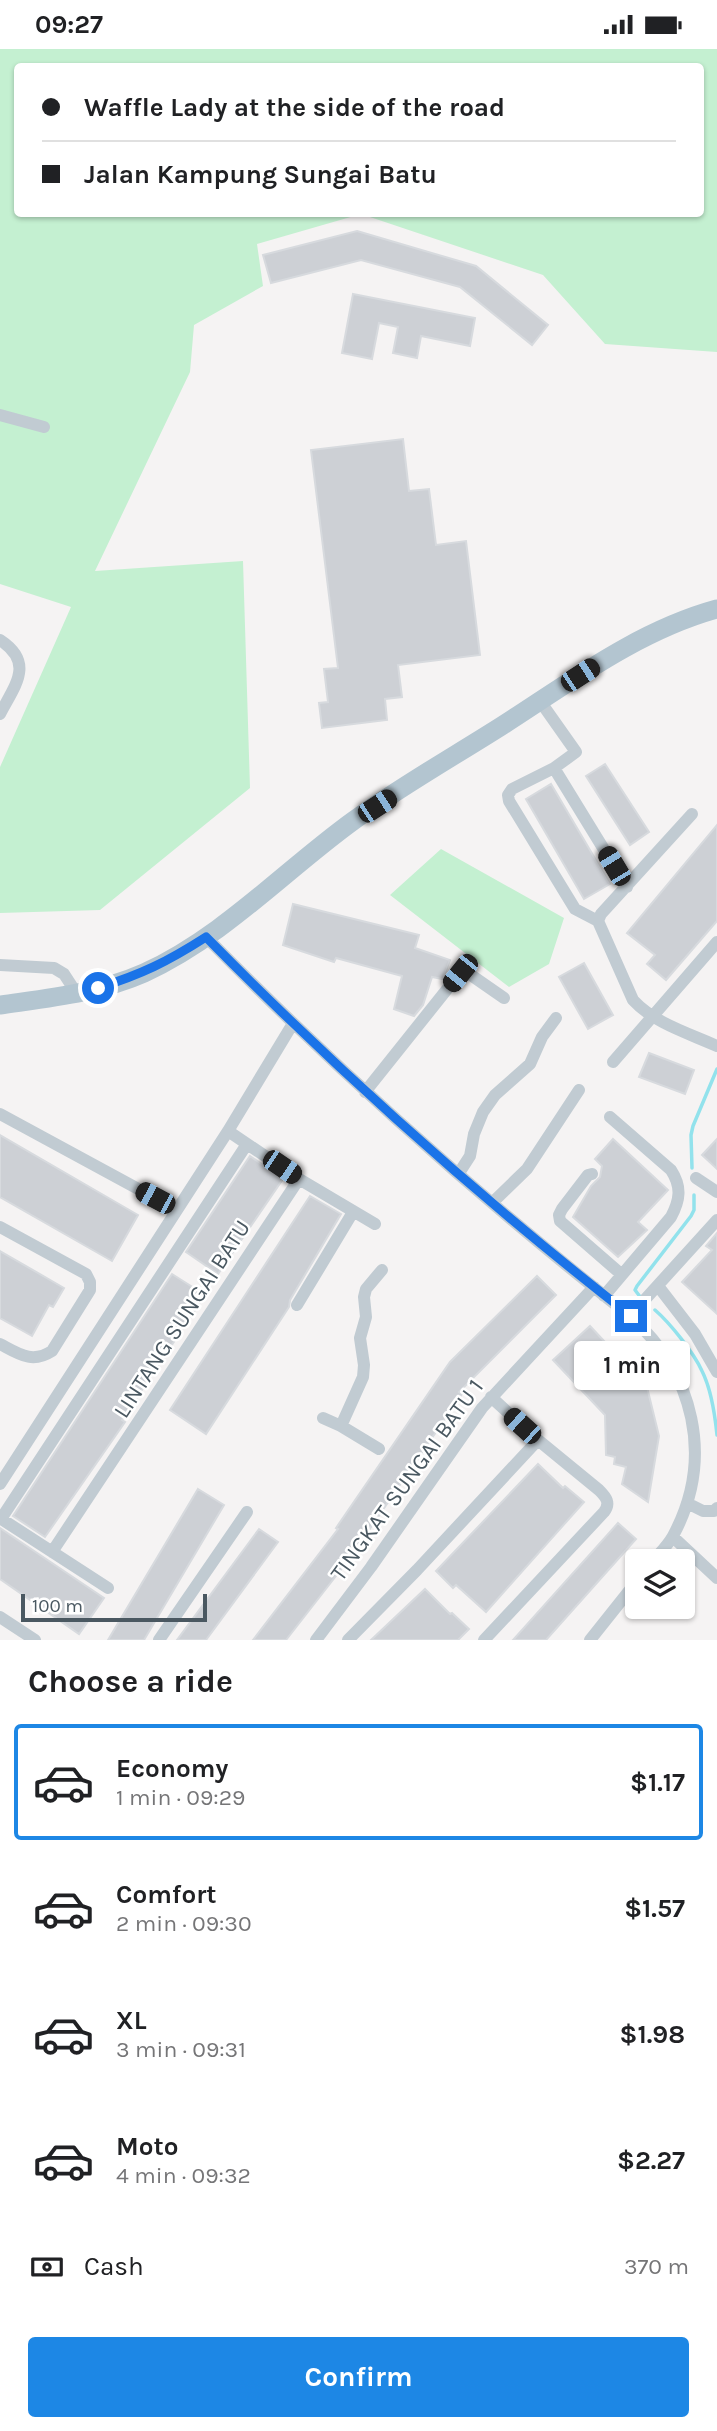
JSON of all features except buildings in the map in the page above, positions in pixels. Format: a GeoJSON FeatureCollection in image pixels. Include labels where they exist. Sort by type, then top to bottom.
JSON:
{"type":"FeatureCollection","features":[{"type":"Feature","properties":{"kind":"main road"},"geometry":{"type":"LineString","coordinates":[[0,1005],[77,994],[140,975],[165,963],[206,937],[353,821],[540,701],[656,631],[717,609]]}},
{"type":"Feature","properties":{"kind":"street"},"geometry":{"type":"LineString","coordinates":[[0,415],[44,427]]}},
{"type":"Feature","properties":{"kind":"street"},"geometry":{"type":"LineString","coordinates":[[0,640],[13,649],[21,662],[19,678],[0,714]]}},
{"type":"Feature","properties":{"kind":"street"},"geometry":{"type":"LineString","coordinates":[[540,701],[576,753],[554,768],[512,789],[508,795],[509,801],[575,909],[597,921],[633,1000],[651,1017],[717,1046]]}},
{"type":"Feature","properties":{"kind":"street"},"geometry":{"type":"LineString","coordinates":[[554,768],[627,887]]}},
{"type":"Feature","properties":{"kind":"street"},"geometry":{"type":"LineString","coordinates":[[597,921],[692,814]]}},
{"type":"Feature","properties":{"kind":"street"},"geometry":{"type":"LineString","coordinates":[[206,937],[292,1025],[365,1092],[631,1316],[647,1331],[668,1359],[685,1393],[692,1415],[694,1476],[687,1503],[673,1537],[663,1549]]}},
{"type":"Feature","properties":{"kind":"street"},"geometry":{"type":"LineString","coordinates":[[613,1062],[717,942]]}},
{"type":"Feature","properties":{"kind":"street"},"geometry":{"type":"LineString","coordinates":[[0,965],[54,968],[64,974],[77,994]]}},
{"type":"Feature","properties":{"kind":"street"},"geometry":{"type":"LineString","coordinates":[[365,1092],[463,972],[504,998]]}},
{"type":"Feature","properties":{"kind":"street"},"geometry":{"type":"LineString","coordinates":[[459,1173],[470,1156],[474,1133],[483,1112],[495,1095],[530,1064],[541,1037],[556,1018]]}},
{"type":"Feature","properties":{"kind":"street"},"geometry":{"type":"LineString","coordinates":[[0,1484],[228,1131],[292,1025]]}},
{"type":"Feature","properties":{"kind":"street"},"geometry":{"type":"LineString","coordinates":[[493,1202],[527,1169],[579,1090]]}},
{"type":"Feature","properties":{"kind":"street"},"geometry":{"type":"LineString","coordinates":[[0,1114],[177,1210]]}},
{"type":"Feature","properties":{"kind":"street"},"geometry":{"type":"LineString","coordinates":[[610,1117],[671,1170],[717,1192]]}},
{"type":"Feature","properties":{"kind":"street"},"geometry":{"type":"LineString","coordinates":[[228,1131],[299,1179],[375,1224]]}},
{"type":"Feature","properties":{"kind":"street"},"geometry":{"type":"LineString","coordinates":[[108,1588],[0,1519],[247,1144]]}},
{"type":"Feature","properties":{"kind":"street"},"geometry":{"type":"LineString","coordinates":[[592,1174],[588,1175],[559,1215],[561,1221],[621,1274]]}},
{"type":"Feature","properties":{"kind":"street","name":"LINTANG SUNGAI BATU"},"geometry":{"type":"LineString","coordinates":[[52,1552],[299,1179]]}},
{"type":"Feature","properties":{"kind":"street"},"geometry":{"type":"LineString","coordinates":[[604,1296],[671,1217],[679,1192],[687,1179]]}},
{"type":"Feature","properties":{"kind":"street"},"geometry":{"type":"LineString","coordinates":[[297,1305],[353,1212]]}},
{"type":"Feature","properties":{"kind":"street"},"geometry":{"type":"LineString","coordinates":[[631,1316],[717,1220]]}},
{"type":"Feature","properties":{"kind":"street"},"geometry":{"type":"LineString","coordinates":[[0,1227],[78,1269],[90,1282],[90,1290],[52,1351],[37,1358],[28,1358],[0,1344]]}},
{"type":"Feature","properties":{"kind":"street"},"geometry":{"type":"LineString","coordinates":[[341,1426],[363,1377],[365,1365],[360,1338],[366,1317],[366,1289],[382,1271]]}},
{"type":"Feature","properties":{"kind":"street"},"geometry":{"type":"LineString","coordinates":[[658,1286],[695,1334],[717,1372]]}},
{"type":"Feature","properties":{"kind":"street","name":"TINGKAT SUNGAI BATU 1"},"geometry":{"type":"LineString","coordinates":[[316,1640],[491,1397],[594,1287]]}},
{"type":"Feature","properties":{"kind":"street"},"geometry":{"type":"LineString","coordinates":[[484,1640],[606,1509],[607,1497],[491,1397]]}},
{"type":"Feature","properties":{"kind":"street"},"geometry":{"type":"LineString","coordinates":[[323,1418],[379,1449]]}},
{"type":"Feature","properties":{"kind":"street"},"geometry":{"type":"LineString","coordinates":[[348,1640],[538,1440]]}},
{"type":"Feature","properties":{"kind":"street"},"geometry":{"type":"LineString","coordinates":[[687,1503],[703,1511],[714,1511],[717,1508]]}},
{"type":"Feature","properties":{"kind":"street"},"geometry":{"type":"LineString","coordinates":[[159,1640],[247,1512]]}},
{"type":"Feature","properties":{"kind":"street"},"geometry":{"type":"LineString","coordinates":[[673,1537],[717,1578]]}},
{"type":"Feature","properties":{"kind":"street"},"geometry":{"type":"LineString","coordinates":[[590,1640],[625,1596]]}},
{"type":"Feature","properties":{"kind":"street"},"geometry":{"type":"LineString","coordinates":[[0,1617],[35,1640]]}},
{"type":"Feature","properties":{"kind":"green space"},"geometry":{"type":"Polygon","coordinates":[[[0,49],[717,49],[717,352],[605,344],[543,275],[370,217],[704,217],[704,63],[14,63],[14,217],[351,217],[257,244],[263,286],[194,325],[190,372],[95,571],[243,561],[250,788],[100,910],[0,913],[0,767],[71,607],[0,584],[0,49]]]}},
{"type":"Feature","properties":{"kind":"green space"},"geometry":{"type":"Polygon","coordinates":[[[441,849],[564,918],[549,964],[509,987],[390,895],[441,849]]]}},
{"type":"Feature","properties":{"kind":"waterway"},"geometry":{"type":"LineString","coordinates":[[692,1168],[693,1126],[717,1069]]}},
{"type":"Feature","properties":{"kind":"waterway"},"geometry":{"type":"LineString","coordinates":[[641,1298],[635,1290],[637,1286],[691,1216],[694,1210],[694,1195]]}},
{"type":"Feature","properties":{"kind":"waterway"},"geometry":{"type":"LineString","coordinates":[[655,1310],[668,1322],[702,1371],[714,1411],[717,1435]]}},
{"type":"Feature","properties":{"kind":"route"},"geometry":{"type":"LineString","coordinates":[[98,988],[140,975],[206,937],[292,1025],[365,1092],[543,1245],[631,1316]]}}]}
